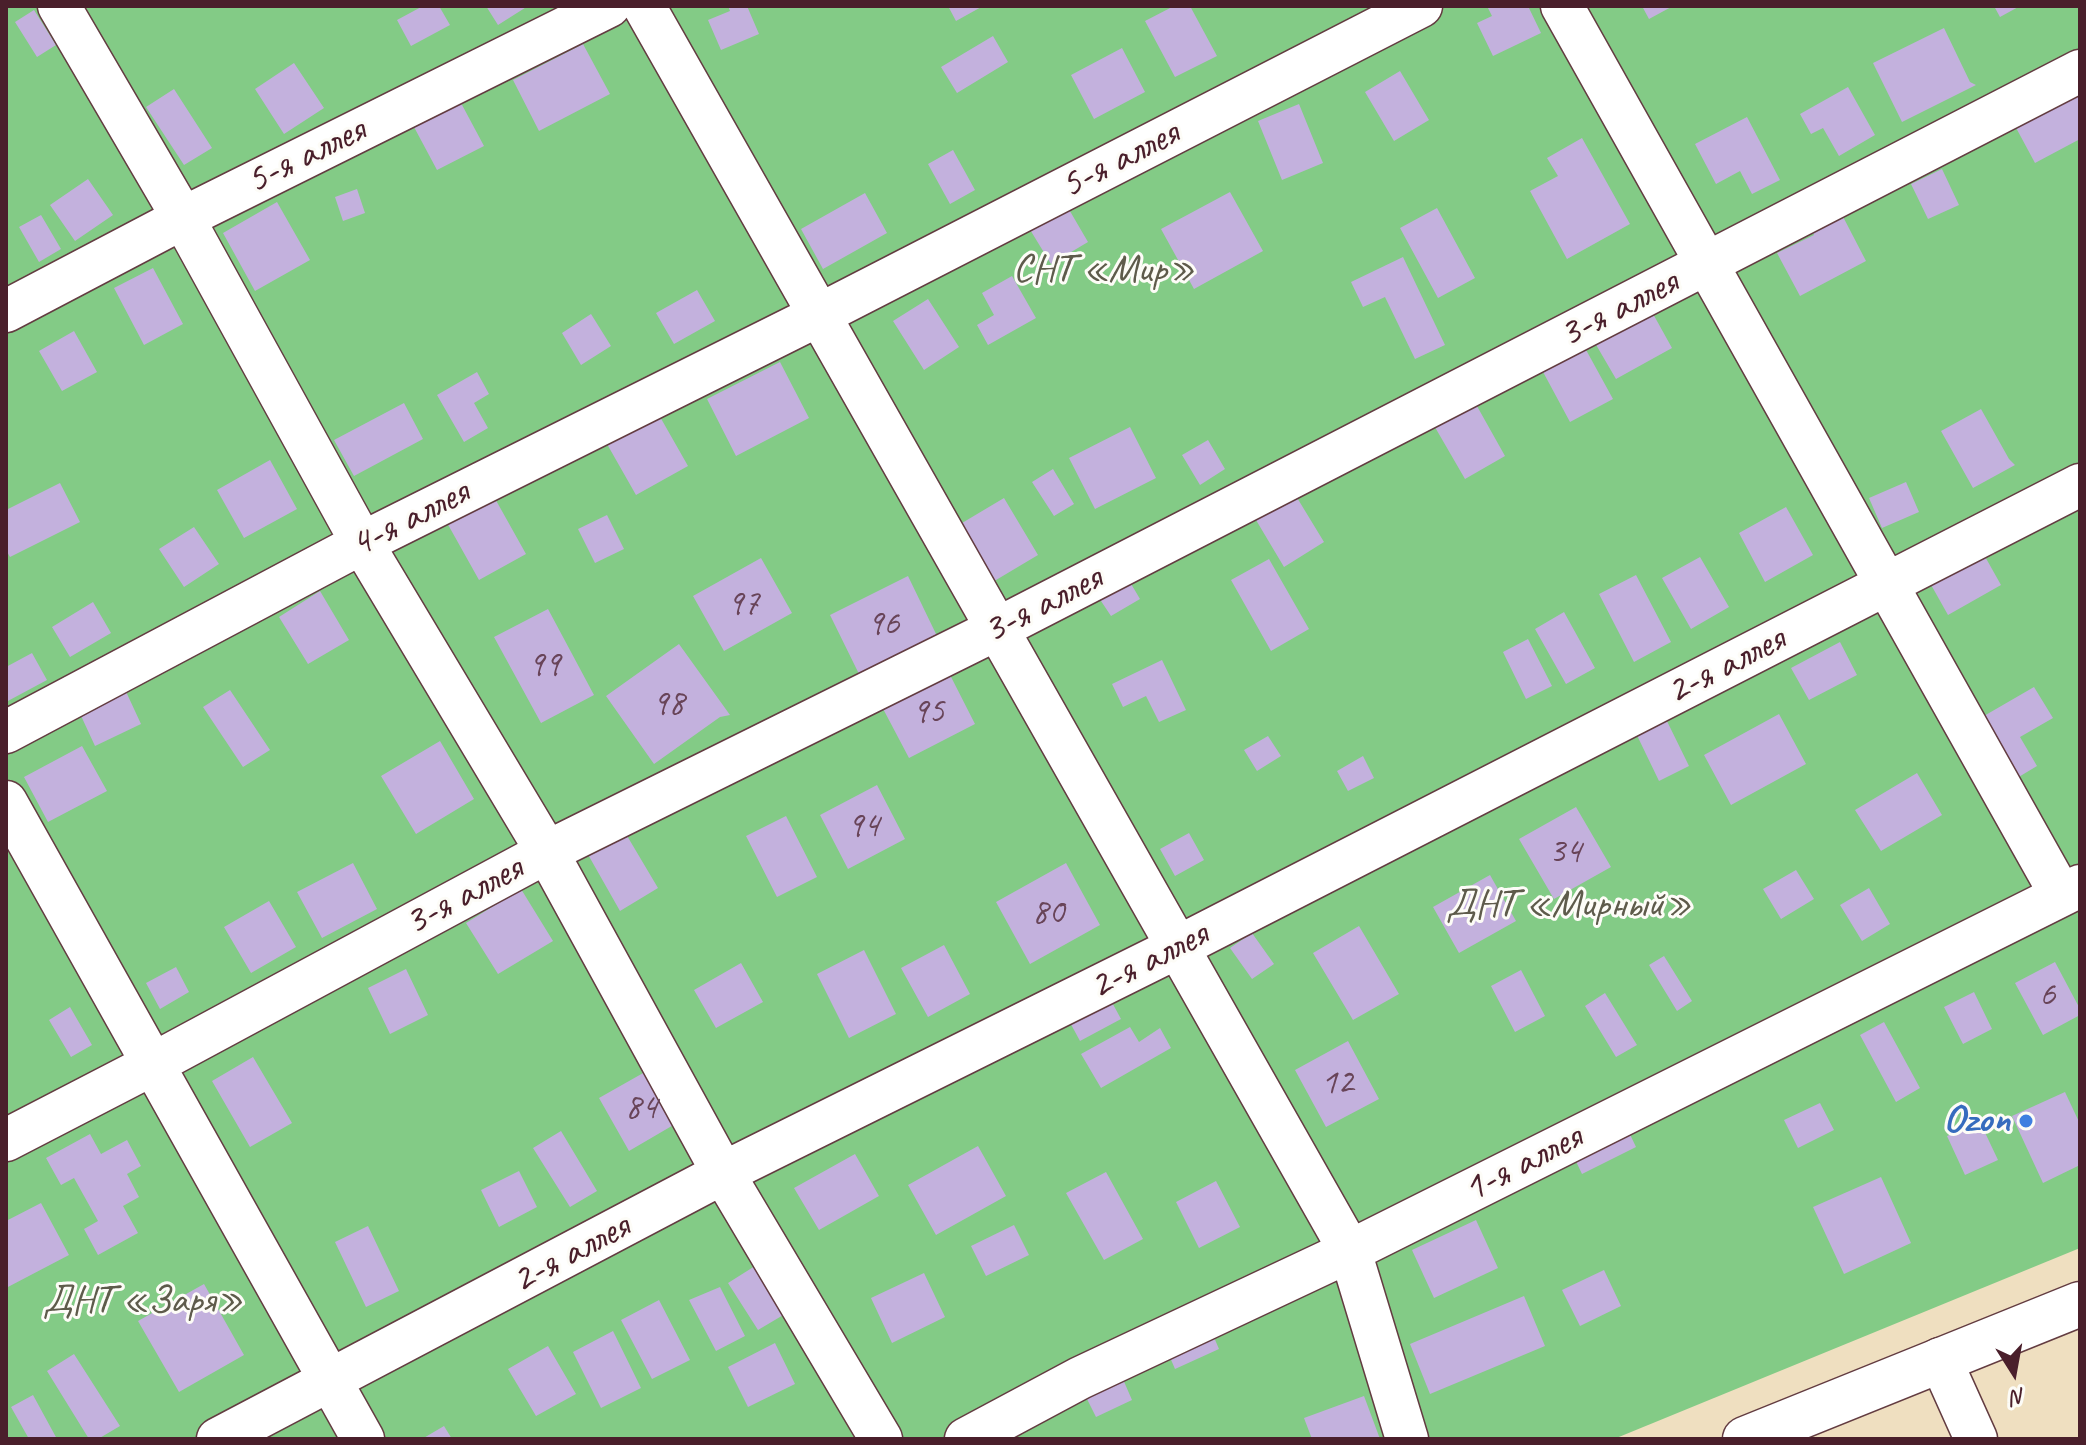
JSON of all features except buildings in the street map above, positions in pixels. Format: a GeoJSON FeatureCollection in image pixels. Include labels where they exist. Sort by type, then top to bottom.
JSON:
{"type":"FeatureCollection","features":[{"type":"Feature","properties":{"kind":"main road"},"geometry":{"type":"LineString","coordinates":[[1745,1439],[2080,1304]]}},
{"type":"Feature","properties":{"kind":"street"},"geometry":{"type":"LineString","coordinates":[[59,6],[183,218],[362,543],[547,852],[723,1173],[881,1439]]}},
{"type":"Feature","properties":{"kind":"street","name":"5-я аллея"},"geometry":{"type":"LineString","coordinates":[[6,311],[183,218],[609,6]]}},
{"type":"Feature","properties":{"kind":"street"},"geometry":{"type":"LineString","coordinates":[[644,6],[1350,1251],[1407,1439]]}},
{"type":"Feature","properties":{"kind":"street","name":"5-я аллея"},"geometry":{"type":"LineString","coordinates":[[819,315],[1421,6]]}},
{"type":"Feature","properties":{"kind":"street"},"geometry":{"type":"LineString","coordinates":[[1562,6],[1886,584],[2070,891]]}},
{"type":"Feature","properties":{"kind":"street","name":"3-я аллея"},"geometry":{"type":"LineString","coordinates":[[6,1140],[547,852],[997,629],[2080,71]]}},
{"type":"Feature","properties":{"kind":"street","name":"4-я аллея"},"geometry":{"type":"LineString","coordinates":[[6,732],[362,543],[819,315]]}},
{"type":"Feature","properties":{"kind":"street","name":"2-я аллея"},"geometry":{"type":"LineString","coordinates":[[218,1439],[723,1173],[1178,947],[2080,485]]}},
{"type":"Feature","properties":{"kind":"street"},"geometry":{"type":"LineString","coordinates":[[6,802],[363,1439]]}},
{"type":"Feature","properties":{"kind":"street","name":"1-я аллея"},"geometry":{"type":"LineString","coordinates":[[966,1439],[1080,1378],[1350,1251],[2070,891]]}},
{"type":"Feature","properties":{"kind":"street"},"geometry":{"type":"LineString","coordinates":[[1940,1359],[1976,1439]]}},
{"type":"Feature","properties":{"kind":"green space","name":"ДНТ «Мирный»"},"geometry":{"type":"Polygon","coordinates":[[[6,6],[2080,6],[2080,1248],[1614,1439],[6,1439],[6,6]]]}},
{"type":"Feature","properties":{"kind":"place","name":"Ozon"},"geometry":{"type":"Point","coordinates":[2026,1121]}},
{"type":"Feature","properties":{"kind":"park label","name":"СНТ «Мир»"},"geometry":{"type":"Point","coordinates":[1104,271]}},
{"type":"Feature","properties":{"kind":"park label","name":"ДНТ «Заря»"},"geometry":{"type":"Point","coordinates":[143,1302]}}]}
